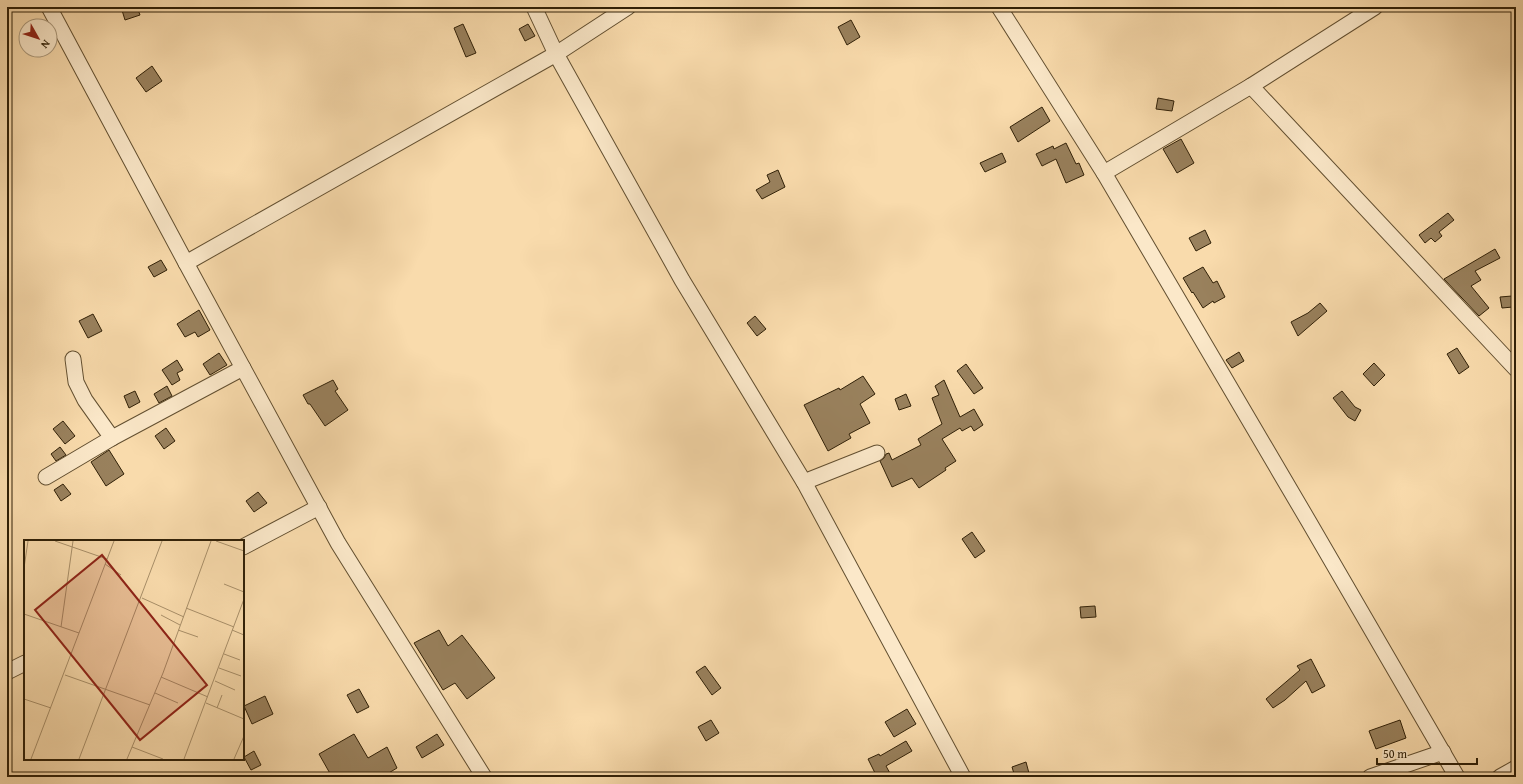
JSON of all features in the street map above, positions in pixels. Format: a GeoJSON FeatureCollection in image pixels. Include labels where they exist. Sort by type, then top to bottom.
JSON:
{"type":"FeatureCollection","features":[{"type":"Feature","properties":{"kind":"street"},"geometry":{"type":"LineString","coordinates":[[49,7],[338,543],[484,777]]}},
{"type":"Feature","properties":{"kind":"street"},"geometry":{"type":"LineString","coordinates":[[534,7],[556,54],[682,280],[804,482],[963,777]]}},
{"type":"Feature","properties":{"kind":"street"},"geometry":{"type":"LineString","coordinates":[[186,263],[556,54],[628,7]]}},
{"type":"Feature","properties":{"kind":"street"},"geometry":{"type":"LineString","coordinates":[[999,7],[1104,173],[1457,777]]}},
{"type":"Feature","properties":{"kind":"street"},"geometry":{"type":"LineString","coordinates":[[1104,173],[1251,86],[1375,7]]}},
{"type":"Feature","properties":{"kind":"street"},"geometry":{"type":"LineString","coordinates":[[1251,86],[1516,369]]}},
{"type":"Feature","properties":{"kind":"street"},"geometry":{"type":"LineString","coordinates":[[73,358],[76,382],[85,400],[112,438]]}},
{"type":"Feature","properties":{"kind":"street"},"geometry":{"type":"LineString","coordinates":[[46,477],[112,438],[243,368]]}},
{"type":"Feature","properties":{"kind":"street"},"geometry":{"type":"LineString","coordinates":[[804,482],[877,453]]}},
{"type":"Feature","properties":{"kind":"street"},"geometry":{"type":"LineString","coordinates":[[244,546],[319,507]]}},
{"type":"Feature","properties":{"kind":"street"},"geometry":{"type":"LineString","coordinates":[[7,672],[24,664]]}},
{"type":"Feature","properties":{"kind":"street"},"geometry":{"type":"LineString","coordinates":[[1370,777],[1443,752]]}},
{"type":"Feature","properties":{"kind":"street"},"geometry":{"type":"LineString","coordinates":[[1500,777],[1516,768]]}},
{"type":"Feature","properties":{"kind":"building"},"geometry":{"type":"Polygon","coordinates":[[[121,7],[137,7],[140,15],[125,20],[121,7]]]}},
{"type":"Feature","properties":{"kind":"building"},"geometry":{"type":"Polygon","coordinates":[[[851,20],[860,37],[847,45],[838,27],[851,20]]]}},
{"type":"Feature","properties":{"kind":"building"},"geometry":{"type":"Polygon","coordinates":[[[463,24],[476,53],[466,57],[454,28],[463,24]]]}},
{"type":"Feature","properties":{"kind":"building"},"geometry":{"type":"Polygon","coordinates":[[[528,24],[535,36],[525,41],[519,29],[528,24]]]}},
{"type":"Feature","properties":{"kind":"building"},"geometry":{"type":"Polygon","coordinates":[[[152,66],[162,81],[146,92],[136,78],[152,66]]]}},
{"type":"Feature","properties":{"kind":"building"},"geometry":{"type":"Polygon","coordinates":[[[1158,98],[1174,101],[1172,111],[1156,109],[1158,98]]]}},
{"type":"Feature","properties":{"kind":"building"},"geometry":{"type":"Polygon","coordinates":[[[1042,107],[1050,121],[1018,142],[1010,127],[1042,107]]]}},
{"type":"Feature","properties":{"kind":"building"},"geometry":{"type":"Polygon","coordinates":[[[1181,139],[1194,163],[1177,173],[1163,149],[1181,139]]]}},
{"type":"Feature","properties":{"kind":"building"},"geometry":{"type":"Polygon","coordinates":[[[1066,143],[1076,164],[1079,163],[1084,175],[1066,183],[1056,159],[1042,166],[1036,154],[1053,146],[1054,149],[1066,143]]]}},
{"type":"Feature","properties":{"kind":"building"},"geometry":{"type":"Polygon","coordinates":[[[1002,153],[1006,162],[985,172],[980,163],[1002,153]]]}},
{"type":"Feature","properties":{"kind":"building"},"geometry":{"type":"Polygon","coordinates":[[[778,170],[785,187],[762,199],[756,190],[770,182],[767,175],[778,170]]]}},
{"type":"Feature","properties":{"kind":"building"},"geometry":{"type":"Polygon","coordinates":[[[1448,213],[1454,220],[1439,232],[1442,236],[1435,242],[1431,238],[1425,243],[1419,235],[1448,213]]]}},
{"type":"Feature","properties":{"kind":"building"},"geometry":{"type":"Polygon","coordinates":[[[1205,230],[1211,243],[1196,251],[1189,238],[1205,230]]]}},
{"type":"Feature","properties":{"kind":"building"},"geometry":{"type":"Polygon","coordinates":[[[1495,249],[1500,258],[1475,271],[1481,280],[1471,286],[1489,308],[1479,316],[1444,279],[1495,249]]]}},
{"type":"Feature","properties":{"kind":"building"},"geometry":{"type":"Polygon","coordinates":[[[161,260],[167,270],[154,277],[148,267],[161,260]]]}},
{"type":"Feature","properties":{"kind":"building"},"geometry":{"type":"Polygon","coordinates":[[[1203,267],[1213,283],[1217,281],[1225,297],[1214,303],[1213,301],[1203,308],[1183,278],[1203,267]]]}},
{"type":"Feature","properties":{"kind":"building"},"geometry":{"type":"Polygon","coordinates":[[[1512,296],[1513,307],[1502,308],[1500,297],[1512,296]]]}},
{"type":"Feature","properties":{"kind":"building"},"geometry":{"type":"Polygon","coordinates":[[[1320,303],[1327,311],[1298,336],[1291,322],[1308,313],[1320,303]]]}},
{"type":"Feature","properties":{"kind":"building"},"geometry":{"type":"Polygon","coordinates":[[[199,310],[210,330],[198,337],[195,332],[185,337],[177,324],[199,310]]]}},
{"type":"Feature","properties":{"kind":"building"},"geometry":{"type":"Polygon","coordinates":[[[93,314],[102,331],[88,338],[79,321],[93,314]]]}},
{"type":"Feature","properties":{"kind":"building"},"geometry":{"type":"Polygon","coordinates":[[[755,316],[766,329],[757,336],[747,323],[755,316]]]}},
{"type":"Feature","properties":{"kind":"building"},"geometry":{"type":"Polygon","coordinates":[[[1457,348],[1469,367],[1459,374],[1447,354],[1457,348]]]}},
{"type":"Feature","properties":{"kind":"building"},"geometry":{"type":"Polygon","coordinates":[[[1239,352],[1244,361],[1232,368],[1226,360],[1239,352]]]}},
{"type":"Feature","properties":{"kind":"building"},"geometry":{"type":"Polygon","coordinates":[[[219,353],[227,365],[210,375],[203,364],[219,353]]]}},
{"type":"Feature","properties":{"kind":"building"},"geometry":{"type":"Polygon","coordinates":[[[177,360],[183,370],[177,373],[180,380],[172,385],[162,370],[177,360]]]}},
{"type":"Feature","properties":{"kind":"building"},"geometry":{"type":"Polygon","coordinates":[[[1374,363],[1385,375],[1374,386],[1363,374],[1374,363]]]}},
{"type":"Feature","properties":{"kind":"building"},"geometry":{"type":"Polygon","coordinates":[[[966,364],[983,388],[974,394],[957,371],[966,364]]]}},
{"type":"Feature","properties":{"kind":"building"},"geometry":{"type":"Polygon","coordinates":[[[863,376],[875,394],[860,404],[870,423],[849,434],[851,438],[828,451],[804,405],[839,388],[840,390],[863,376]]]}},
{"type":"Feature","properties":{"kind":"building"},"geometry":{"type":"Polygon","coordinates":[[[333,380],[338,389],[335,391],[348,410],[325,426],[303,395],[333,380]]]}},
{"type":"Feature","properties":{"kind":"building"},"geometry":{"type":"Polygon","coordinates":[[[944,380],[960,417],[974,409],[983,425],[974,431],[971,426],[962,431],[960,428],[942,439],[956,461],[945,468],[946,470],[919,488],[912,478],[892,487],[880,461],[886,454],[889,453],[892,460],[921,445],[918,439],[942,424],[932,398],[939,395],[935,386],[944,380]]]}},
{"type":"Feature","properties":{"kind":"building"},"geometry":{"type":"Polygon","coordinates":[[[167,386],[172,396],[159,403],[154,394],[167,386]]]}},
{"type":"Feature","properties":{"kind":"building"},"geometry":{"type":"Polygon","coordinates":[[[135,391],[140,402],[129,408],[124,396],[135,391]]]}},
{"type":"Feature","properties":{"kind":"building"},"geometry":{"type":"Polygon","coordinates":[[[1342,391],[1355,407],[1361,410],[1355,421],[1348,417],[1333,398],[1342,391]]]}},
{"type":"Feature","properties":{"kind":"building"},"geometry":{"type":"Polygon","coordinates":[[[906,394],[911,406],[899,410],[895,399],[906,394]]]}},
{"type":"Feature","properties":{"kind":"building"},"geometry":{"type":"Polygon","coordinates":[[[63,421],[75,436],[65,444],[53,429],[63,421]]]}},
{"type":"Feature","properties":{"kind":"building"},"geometry":{"type":"Polygon","coordinates":[[[166,428],[175,441],[164,449],[155,436],[166,428]]]}},
{"type":"Feature","properties":{"kind":"building"},"geometry":{"type":"Polygon","coordinates":[[[60,447],[66,455],[56,461],[51,454],[60,447]]]}},
{"type":"Feature","properties":{"kind":"building"},"geometry":{"type":"Polygon","coordinates":[[[109,450],[124,474],[106,486],[91,462],[109,450]]]}},
{"type":"Feature","properties":{"kind":"building"},"geometry":{"type":"Polygon","coordinates":[[[63,484],[71,494],[61,501],[54,490],[63,484]]]}},
{"type":"Feature","properties":{"kind":"building"},"geometry":{"type":"Polygon","coordinates":[[[258,492],[267,503],[254,512],[246,501],[258,492]]]}},
{"type":"Feature","properties":{"kind":"building"},"geometry":{"type":"Polygon","coordinates":[[[972,532],[985,551],[975,558],[962,539],[972,532]]]}},
{"type":"Feature","properties":{"kind":"building"},"geometry":{"type":"Polygon","coordinates":[[[1095,606],[1096,617],[1081,618],[1080,607],[1095,606]]]}},
{"type":"Feature","properties":{"kind":"building"},"geometry":{"type":"Polygon","coordinates":[[[439,630],[448,646],[462,635],[495,678],[467,699],[455,683],[443,690],[414,643],[439,630]]]}},
{"type":"Feature","properties":{"kind":"building"},"geometry":{"type":"Polygon","coordinates":[[[1311,659],[1325,686],[1312,693],[1306,681],[1285,700],[1273,708],[1266,699],[1300,670],[1297,666],[1311,659]]]}},
{"type":"Feature","properties":{"kind":"building"},"geometry":{"type":"Polygon","coordinates":[[[705,666],[721,688],[712,695],[696,672],[705,666]]]}},
{"type":"Feature","properties":{"kind":"building"},"geometry":{"type":"Polygon","coordinates":[[[359,689],[369,707],[357,713],[347,695],[359,689]]]}},
{"type":"Feature","properties":{"kind":"building"},"geometry":{"type":"Polygon","coordinates":[[[265,696],[273,714],[252,724],[244,706],[265,696]]]}},
{"type":"Feature","properties":{"kind":"building"},"geometry":{"type":"Polygon","coordinates":[[[907,709],[916,724],[894,737],[885,722],[907,709]]]}},
{"type":"Feature","properties":{"kind":"building"},"geometry":{"type":"Polygon","coordinates":[[[711,720],[719,733],[706,741],[698,727],[711,720]]]}},
{"type":"Feature","properties":{"kind":"building"},"geometry":{"type":"Polygon","coordinates":[[[1400,720],[1406,738],[1376,749],[1369,731],[1400,720]]]}},
{"type":"Feature","properties":{"kind":"building"},"geometry":{"type":"Polygon","coordinates":[[[354,734],[368,758],[387,747],[397,768],[382,777],[332,777],[319,754],[354,734]]]}},
{"type":"Feature","properties":{"kind":"building"},"geometry":{"type":"Polygon","coordinates":[[[437,734],[444,745],[422,758],[416,747],[437,734]]]}},
{"type":"Feature","properties":{"kind":"building"},"geometry":{"type":"Polygon","coordinates":[[[906,741],[912,751],[886,766],[892,777],[877,777],[868,759],[879,754],[880,756],[906,741]]]}},
{"type":"Feature","properties":{"kind":"building"},"geometry":{"type":"Polygon","coordinates":[[[254,751],[261,765],[251,770],[244,757],[254,751]]]}},
{"type":"Feature","properties":{"kind":"building"},"geometry":{"type":"Polygon","coordinates":[[[1026,762],[1030,777],[1015,777],[1012,767],[1026,762]]]}}]}
